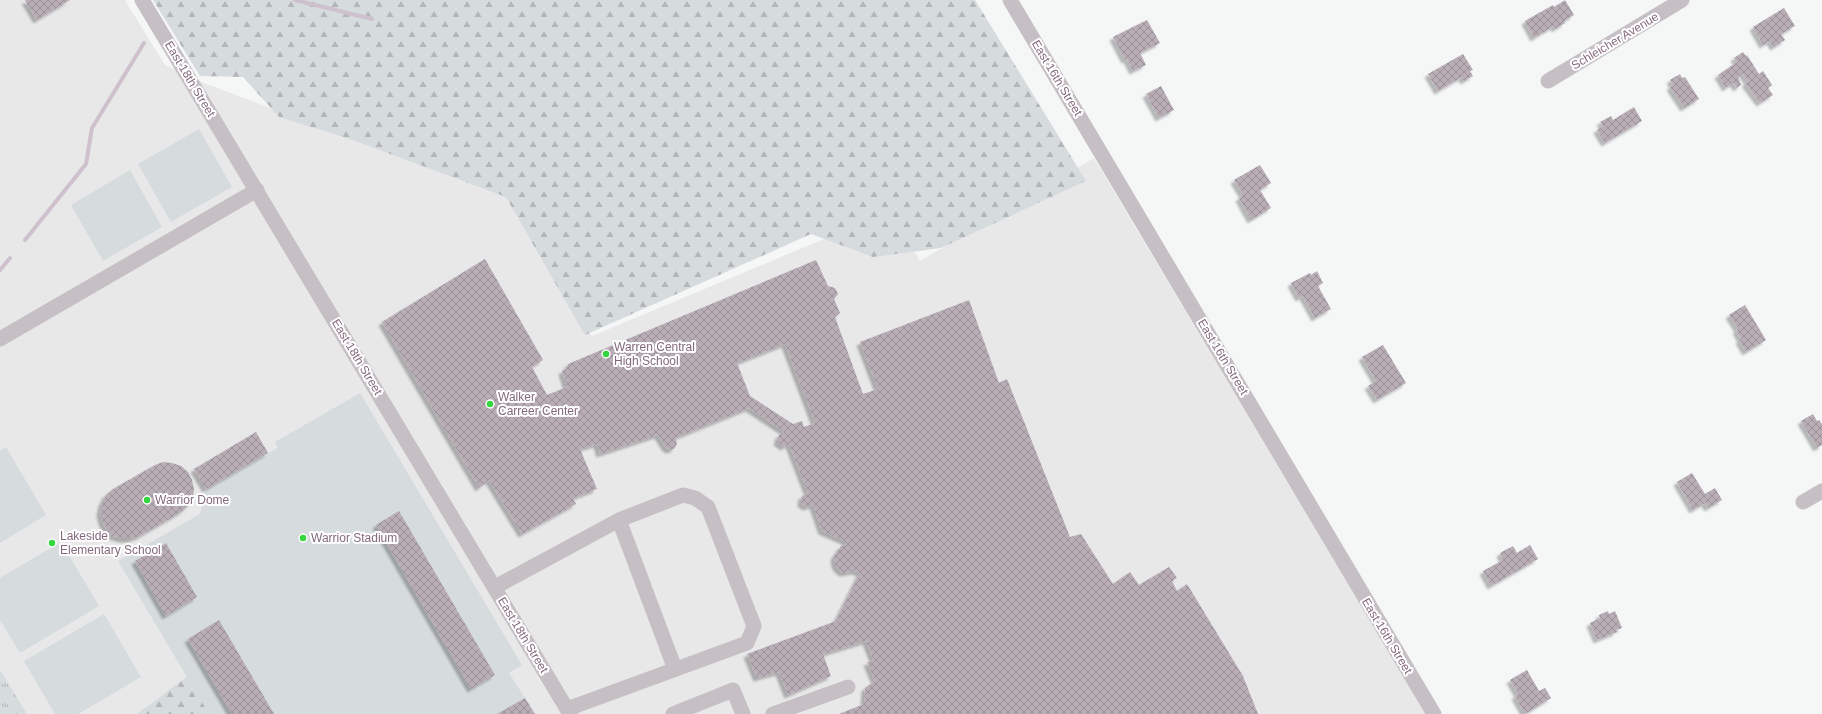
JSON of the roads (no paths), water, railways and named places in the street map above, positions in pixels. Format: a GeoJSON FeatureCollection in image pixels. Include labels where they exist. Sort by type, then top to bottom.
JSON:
{"type":"FeatureCollection","features":[{"type":"Feature","properties":{"kind":"street","name":"East 18th Street"},"geometry":{"type":"LineString","coordinates":[[142,0],[569,711]]}},
{"type":"Feature","properties":{"kind":"street","name":"East 16th Street"},"geometry":{"type":"LineString","coordinates":[[1010,0],[1434,714]]}},
{"type":"Feature","properties":{"kind":"street","name":"Schleicher Avenue"},"geometry":{"type":"LineString","coordinates":[[1548,81],[1682,0]]}},
{"type":"Feature","properties":{"kind":"street"},"geometry":{"type":"LineString","coordinates":[[0,339],[257,190]]}},
{"type":"Feature","properties":{"kind":"street"},"geometry":{"type":"LineString","coordinates":[[1803,502],[1822,490]]}},
{"type":"Feature","properties":{"kind":"street"},"geometry":{"type":"LineString","coordinates":[[495,587],[619,520],[683,495],[695,498],[708,507],[754,626],[747,643],[675,669],[569,711]]}},
{"type":"Feature","properties":{"kind":"street"},"geometry":{"type":"LineString","coordinates":[[619,520],[675,669]]}},
{"type":"Feature","properties":{"kind":"street"},"geometry":{"type":"LineString","coordinates":[[773,714],[848,688]]}},
{"type":"Feature","properties":{"kind":"street"},"geometry":{"type":"LineString","coordinates":[[672,714],[733,690],[743,714]]}},
{"type":"Feature","properties":{"kind":"waterway"},"geometry":{"type":"LineString","coordinates":[[295,0],[372,19]]}},
{"type":"Feature","properties":{"kind":"waterway"},"geometry":{"type":"LineString","coordinates":[[25,240],[86,164],[92,128],[144,43]]}},
{"type":"Feature","properties":{"kind":"waterway"},"geometry":{"type":"LineString","coordinates":[[0,270],[10,258]]}},
{"type":"Feature","properties":{"kind":"place","name":"Warren Central High School"},"geometry":{"type":"Point","coordinates":[606,354]}},
{"type":"Feature","properties":{"kind":"place","name":"Walker Carreer Center"},"geometry":{"type":"Point","coordinates":[490,404]}},
{"type":"Feature","properties":{"kind":"place","name":"Warrior Dome"},"geometry":{"type":"Point","coordinates":[147,500]}},
{"type":"Feature","properties":{"kind":"place","name":"Warrior Stadium"},"geometry":{"type":"Point","coordinates":[303,538]}},
{"type":"Feature","properties":{"kind":"place","name":"Lakeside Elementary School"},"geometry":{"type":"Point","coordinates":[52,543]}}]}
